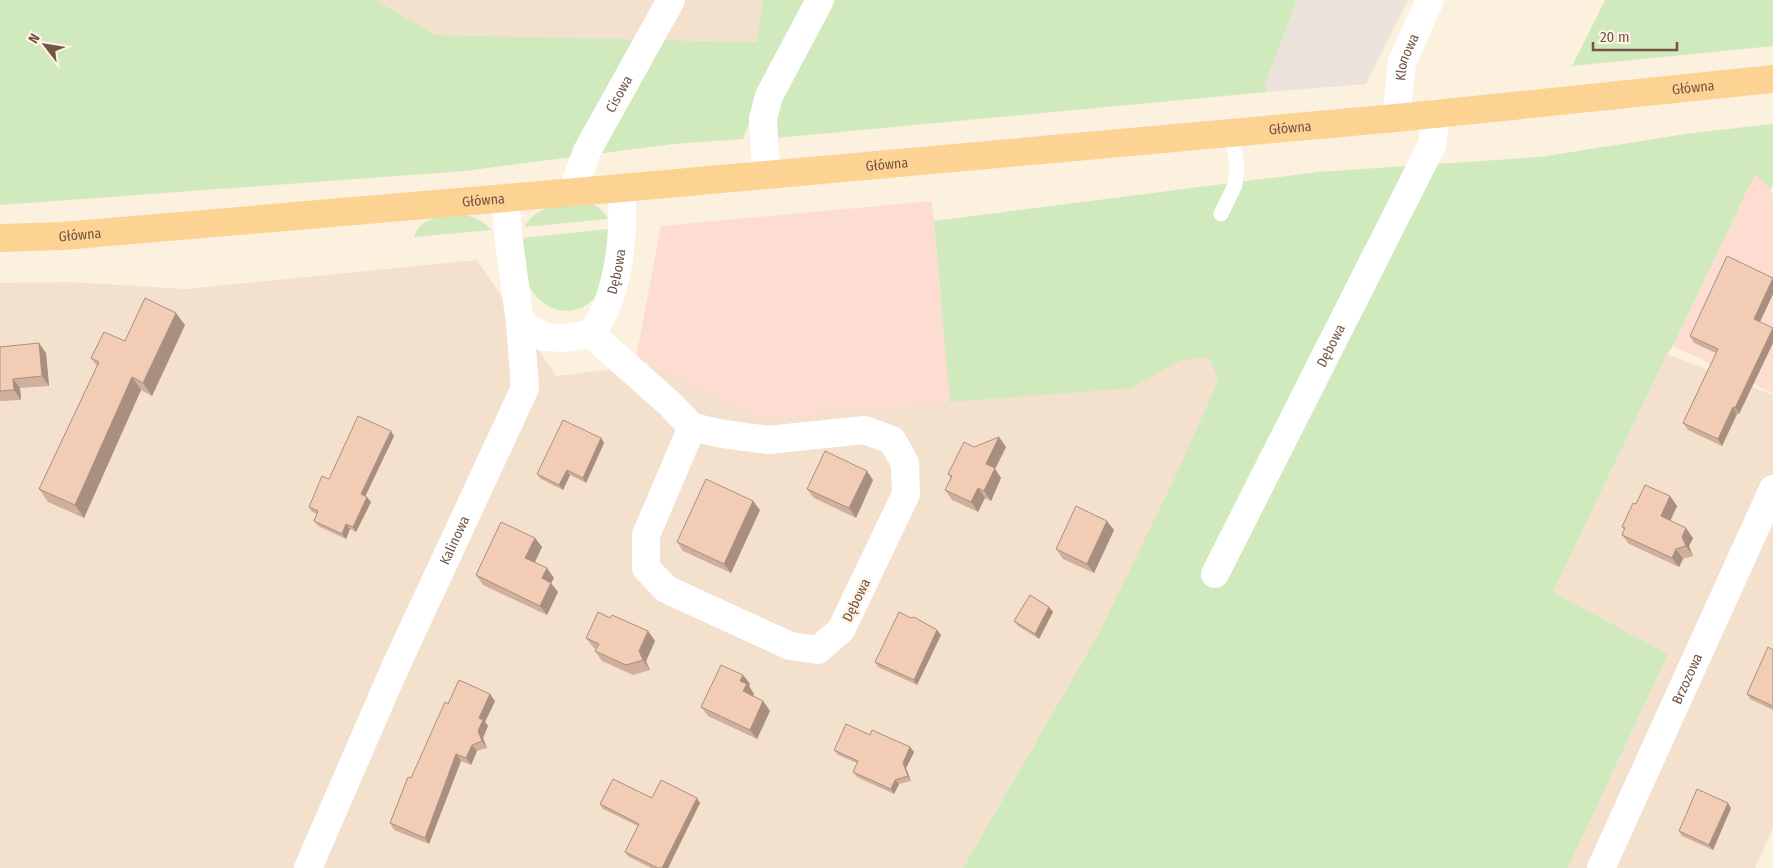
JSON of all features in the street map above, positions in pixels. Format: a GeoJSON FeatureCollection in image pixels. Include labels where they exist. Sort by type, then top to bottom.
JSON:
{"type":"FeatureCollection","features":[{"type":"Feature","properties":{"kind":"main road","name":"Główna"},"geometry":{"type":"LineString","coordinates":[[0,238],[63,236],[622,188],[1396,118],[1773,79]]}},
{"type":"Feature","properties":{"kind":"street","name":"Cisowa"},"geometry":{"type":"LineString","coordinates":[[572,192],[587,151],[671,0]]}},
{"type":"Feature","properties":{"kind":"street"},"geometry":{"type":"LineString","coordinates":[[766,174],[763,119],[770,96],[820,0]]}},
{"type":"Feature","properties":{"kind":"street","name":"Klonowa"},"geometry":{"type":"LineString","coordinates":[[1396,118],[1402,62],[1430,0]]}},
{"type":"Feature","properties":{"kind":"street","name":"Dębowa"},"geometry":{"type":"LineString","coordinates":[[1215,574],[1432,145],[1436,113]]}},
{"type":"Feature","properties":{"kind":"street","name":"Dębowa"},"geometry":{"type":"LineString","coordinates":[[591,334],[608,305],[620,261],[623,222],[622,188]]}},
{"type":"Feature","properties":{"kind":"street","name":"Kalinowa"},"geometry":{"type":"LineString","coordinates":[[308,868],[394,670],[525,388],[520,323],[505,198]]}},
{"type":"Feature","properties":{"kind":"street"},"geometry":{"type":"LineString","coordinates":[[520,323],[544,337],[566,338],[591,334],[670,404],[692,427]]}},
{"type":"Feature","properties":{"kind":"street","name":"Dębowa"},"geometry":{"type":"LineString","coordinates":[[692,427],[723,434],[768,440],[864,430],[892,440],[905,463],[906,494],[841,630],[818,650],[790,646],[666,589],[646,568],[646,534],[692,427]]}},
{"type":"Feature","properties":{"kind":"street","name":"Brzozowa"},"geometry":{"type":"LineString","coordinates":[[1601,868],[1773,490]]}},
{"type":"Feature","properties":{"kind":"lane"},"geometry":{"type":"LineString","coordinates":[[1222,214],[1235,185],[1237,165],[1231,132]]}},
{"type":"Feature","properties":{"kind":"shaded area"},"geometry":{"type":"Polygon","coordinates":[[[375,0],[790,0],[757,42],[436,35],[375,0]]]}},
{"type":"Feature","properties":{"kind":"shaded area"},"geometry":{"type":"Polygon","coordinates":[[[1297,0],[1408,0],[1366,84],[1267,92],[1265,84],[1297,0]]]}},
{"type":"Feature","properties":{"kind":"shaded area"},"geometry":{"type":"Polygon","coordinates":[[[1755,174],[1771,189],[1773,197],[1773,393],[1673,346],[1755,174]]]}},
{"type":"Feature","properties":{"kind":"shaded area"},"geometry":{"type":"Polygon","coordinates":[[[932,201],[950,402],[761,419],[636,358],[661,226],[932,201]]]}},
{"type":"Feature","properties":{"kind":"shaded area"},"geometry":{"type":"Polygon","coordinates":[[[477,260],[556,376],[1298,287],[963,868],[0,868],[0,283],[68,282],[186,289],[477,260]]]}},
{"type":"Feature","properties":{"kind":"shaded area"},"geometry":{"type":"Polygon","coordinates":[[[1667,354],[1773,395],[1773,828],[1755,868],[1568,868],[1668,654],[1553,592],[1667,354]]]}},
{"type":"Feature","properties":{"kind":"green space"},"geometry":{"type":"Polygon","coordinates":[[[0,0],[375,0],[436,35],[757,42],[763,0],[805,0],[768,73],[743,139],[673,144],[464,171],[0,205],[0,0]]]}},
{"type":"Feature","properties":{"kind":"green space"},"geometry":{"type":"Polygon","coordinates":[[[832,0],[1297,0],[1265,84],[1267,92],[776,138],[775,121],[784,90],[832,0]]]}},
{"type":"Feature","properties":{"kind":"green space"},"geometry":{"type":"Polygon","coordinates":[[[1605,0],[1773,0],[1773,46],[1572,66],[1605,0]]]}},
{"type":"Feature","properties":{"kind":"green space"},"geometry":{"type":"Polygon","coordinates":[[[1773,124],[1773,184],[1771,189],[1755,174],[1553,592],[1668,654],[1568,868],[963,868],[1101,629],[1177,473],[1218,381],[1209,357],[1181,360],[1131,388],[950,402],[934,221],[1318,172],[1540,157],[1692,133],[1773,124]]]}},
{"type":"Feature","properties":{"kind":"green space"},"geometry":{"type":"Polygon","coordinates":[[[590,203],[600,209],[608,219],[524,227],[537,213],[545,209],[562,205],[590,203]]]}},
{"type":"Feature","properties":{"kind":"green space"},"geometry":{"type":"Polygon","coordinates":[[[466,215],[483,223],[491,230],[414,237],[417,230],[428,220],[466,215]]]}},
{"type":"Feature","properties":{"kind":"green space"},"geometry":{"type":"Polygon","coordinates":[[[609,229],[603,281],[593,300],[581,308],[566,311],[551,308],[534,294],[528,283],[522,238],[609,229]]]}},
{"type":"Feature","properties":{"kind":"building"},"geometry":{"type":"Polygon","coordinates":[[[1727,256],[1773,278],[1754,319],[1773,328],[1718,439],[1683,423],[1718,349],[1690,336],[1727,256]]]}},
{"type":"Feature","properties":{"kind":"building"},"geometry":{"type":"Polygon","coordinates":[[[145,298],[176,313],[143,383],[132,377],[75,505],[39,489],[99,362],[91,358],[104,332],[125,341],[145,298]]]}},
{"type":"Feature","properties":{"kind":"building"},"geometry":{"type":"Polygon","coordinates":[[[39,343],[42,376],[13,379],[14,390],[0,391],[0,347],[39,343]]]}},
{"type":"Feature","properties":{"kind":"building"},"geometry":{"type":"Polygon","coordinates":[[[358,416],[391,431],[361,494],[367,497],[353,527],[346,524],[342,534],[314,521],[318,511],[309,507],[322,476],[329,479],[358,416]]]}},
{"type":"Feature","properties":{"kind":"building"},"geometry":{"type":"Polygon","coordinates":[[[563,420],[601,438],[583,478],[567,470],[559,485],[537,474],[563,420]]]}},
{"type":"Feature","properties":{"kind":"building"},"geometry":{"type":"Polygon","coordinates":[[[999,437],[986,464],[995,468],[984,491],[978,488],[971,502],[945,490],[952,476],[948,474],[964,442],[974,447],[999,437]]]}},
{"type":"Feature","properties":{"kind":"building"},"geometry":{"type":"Polygon","coordinates":[[[825,451],[867,471],[849,508],[807,489],[825,451]]]}},
{"type":"Feature","properties":{"kind":"building"},"geometry":{"type":"Polygon","coordinates":[[[706,479],[753,501],[724,564],[677,542],[706,479]]]}},
{"type":"Feature","properties":{"kind":"building"},"geometry":{"type":"Polygon","coordinates":[[[1645,485],[1670,496],[1661,516],[1686,528],[1682,537],[1686,546],[1676,549],[1672,558],[1622,535],[1625,528],[1622,527],[1633,503],[1636,504],[1645,485]]]}},
{"type":"Feature","properties":{"kind":"building"},"geometry":{"type":"Polygon","coordinates":[[[1076,506],[1107,521],[1087,564],[1056,549],[1076,506]]]}},
{"type":"Feature","properties":{"kind":"building"},"geometry":{"type":"Polygon","coordinates":[[[501,522],[535,538],[525,558],[547,568],[542,578],[551,583],[540,606],[476,575],[501,522]]]}},
{"type":"Feature","properties":{"kind":"building"},"geometry":{"type":"Polygon","coordinates":[[[1030,595],[1049,607],[1035,634],[1014,621],[1030,595]]]}},
{"type":"Feature","properties":{"kind":"building"},"geometry":{"type":"Polygon","coordinates":[[[598,612],[610,618],[612,615],[648,631],[639,651],[643,660],[626,665],[595,651],[599,644],[586,638],[598,612]]]}},
{"type":"Feature","properties":{"kind":"building"},"geometry":{"type":"Polygon","coordinates":[[[899,612],[911,618],[914,617],[937,630],[914,680],[875,662],[899,612]]]}},
{"type":"Feature","properties":{"kind":"building"},"geometry":{"type":"Polygon","coordinates":[[[1768,647],[1773,650],[1773,706],[1747,694],[1768,647]]]}},
{"type":"Feature","properties":{"kind":"building"},"geometry":{"type":"Polygon","coordinates":[[[721,665],[743,675],[740,681],[747,684],[743,691],[763,701],[750,730],[701,707],[721,665]]]}},
{"type":"Feature","properties":{"kind":"building"},"geometry":{"type":"Polygon","coordinates":[[[459,680],[490,694],[479,718],[483,720],[478,731],[482,741],[472,745],[466,758],[456,754],[425,838],[390,823],[408,777],[411,778],[445,702],[448,704],[459,680]]]}},
{"type":"Feature","properties":{"kind":"building"},"geometry":{"type":"Polygon","coordinates":[[[846,724],[870,735],[872,730],[910,747],[903,763],[908,776],[895,780],[891,789],[853,772],[858,761],[834,750],[846,724]]]}},
{"type":"Feature","properties":{"kind":"building"},"geometry":{"type":"Polygon","coordinates":[[[613,779],[652,798],[661,780],[697,798],[662,868],[658,868],[625,852],[639,824],[600,804],[613,779]]]}},
{"type":"Feature","properties":{"kind":"building"},"geometry":{"type":"Polygon","coordinates":[[[1697,789],[1728,803],[1709,845],[1679,831],[1697,789]]]}}]}
